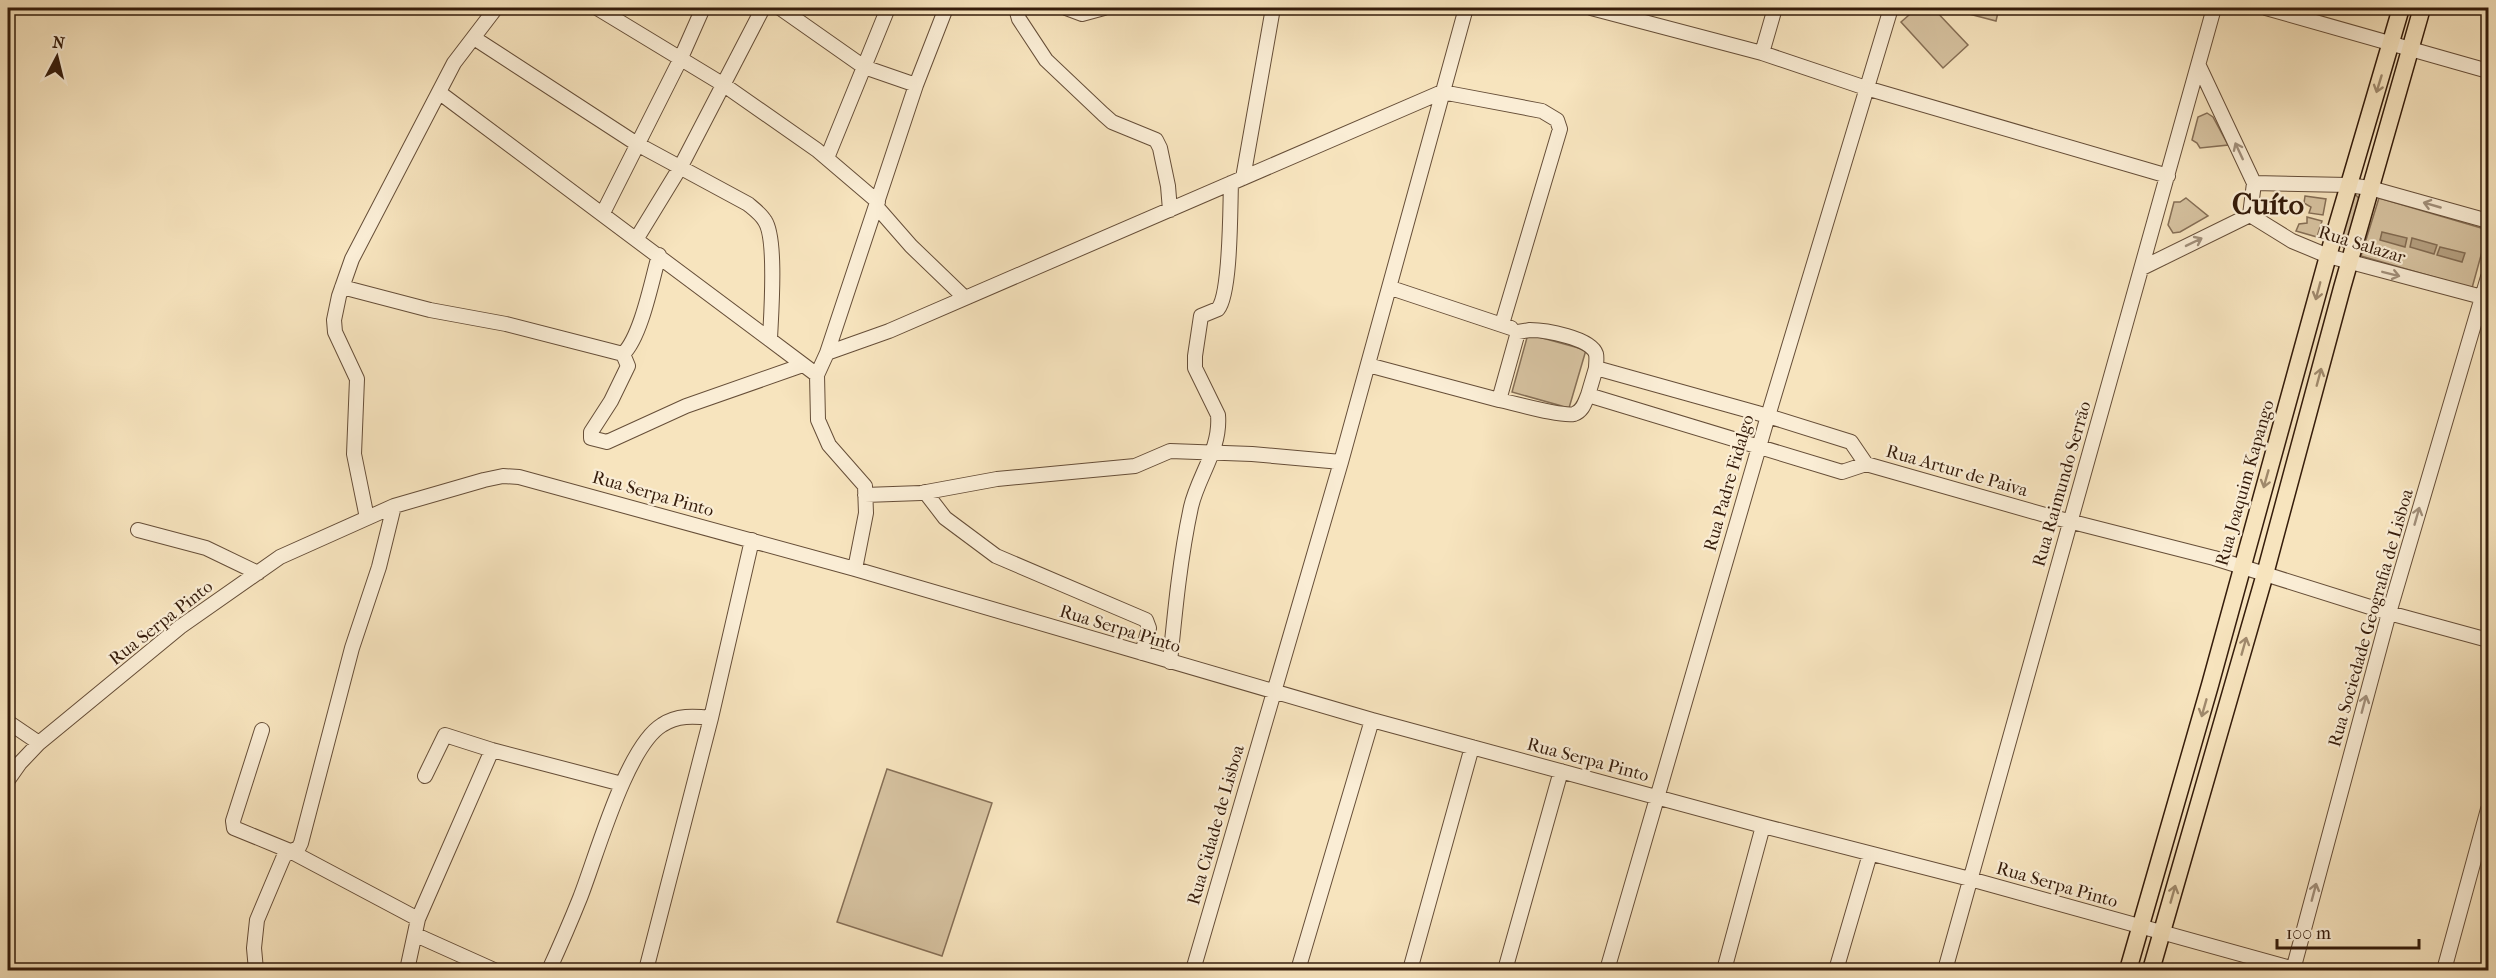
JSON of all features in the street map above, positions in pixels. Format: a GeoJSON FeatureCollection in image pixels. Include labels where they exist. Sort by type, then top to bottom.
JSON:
{"type":"FeatureCollection","features":[{"type":"Feature","properties":{"kind":"main road","name":"Rua Joaquim Kapango"},"geometry":{"type":"LineString","coordinates":[[2128,970],[2210,685],[2348,185],[2401,8]]}},
{"type":"Feature","properties":{"kind":"main road"},"geometry":{"type":"LineString","coordinates":[[2151,970],[2265,574],[2349,263],[2422,8]]}},
{"type":"Feature","properties":{"kind":"main road"},"geometry":{"type":"LineString","coordinates":[[2287,408],[2308,415]]}},
{"type":"Feature","properties":{"kind":"main road"},"geometry":{"type":"LineString","coordinates":[[2210,685],[2230,692]]}},
{"type":"Feature","properties":{"kind":"main road"},"geometry":{"type":"LineString","coordinates":[[2176,804],[2197,811]]}},
{"type":"Feature","properties":{"kind":"street"},"geometry":{"type":"LineString","coordinates":[[367,518],[354,454],[357,379],[335,332],[334,320],[342,287],[352,259],[385,193],[454,63],[496,8]]}},
{"type":"Feature","properties":{"kind":"street"},"geometry":{"type":"LineString","coordinates":[[597,8],[724,85],[827,158],[877,204],[911,246],[965,298]]}},
{"type":"Feature","properties":{"kind":"street"},"geometry":{"type":"LineString","coordinates":[[603,213],[680,60],[703,8]]}},
{"type":"Feature","properties":{"kind":"street"},"geometry":{"type":"LineString","coordinates":[[637,238],[681,166],[763,8]]}},
{"type":"Feature","properties":{"kind":"street"},"geometry":{"type":"LineString","coordinates":[[780,8],[864,67],[916,85]]}},
{"type":"Feature","properties":{"kind":"street"},"geometry":{"type":"LineString","coordinates":[[827,158],[888,8]]}},
{"type":"Feature","properties":{"kind":"street"},"geometry":{"type":"LineString","coordinates":[[855,569],[866,513],[865,486],[860,477],[839,458],[829,445],[818,420],[817,375],[827,353],[916,85],[946,8]]}},
{"type":"Feature","properties":{"kind":"street"},"geometry":{"type":"LineString","coordinates":[[1019,8],[1017,12],[1019,19],[1046,60],[1112,122],[1156,140],[1160,148],[1168,186],[1170,210]]}},
{"type":"Feature","properties":{"kind":"street"},"geometry":{"type":"LineString","coordinates":[[1066,8],[1082,14],[1104,8]]}},
{"type":"Feature","properties":{"kind":"street"},"geometry":{"type":"LineString","coordinates":[[1170,662],[1179,577],[1191,509],[1196,488],[1213,452],[1218,415],[1195,368],[1201,316],[1218,309],[1222,300],[1237,181],[1273,8]]}},
{"type":"Feature","properties":{"kind":"street","name":"Rua Cidade de Lisboa"},"geometry":{"type":"LineString","coordinates":[[1193,970],[1341,462],[1466,8]]}},
{"type":"Feature","properties":{"kind":"street"},"geometry":{"type":"LineString","coordinates":[[1591,8],[1762,53],[1866,88],[2168,176]]}},
{"type":"Feature","properties":{"kind":"street"},"geometry":{"type":"LineString","coordinates":[[1762,53],[1775,8]]}},
{"type":"Feature","properties":{"kind":"street","name":"Rua Padre Fidalgo"},"geometry":{"type":"LineString","coordinates":[[1607,970],[1768,416],[1892,8]]}},
{"type":"Feature","properties":{"kind":"street","name":"Rua Raimundo Serrão"},"geometry":{"type":"LineString","coordinates":[[1945,970],[2214,8]]}},
{"type":"Feature","properties":{"kind":"street"},"geometry":{"type":"LineString","coordinates":[[2266,8],[2488,71]]}},
{"type":"Feature","properties":{"kind":"street"},"geometry":{"type":"LineString","coordinates":[[474,38],[637,144],[748,204],[766,221],[769,232],[772,279],[770,339]]}},
{"type":"Feature","properties":{"kind":"street"},"geometry":{"type":"LineString","coordinates":[[2142,268],[2250,215],[2254,183],[2199,66]]}},
{"type":"Feature","properties":{"kind":"street"},"geometry":{"type":"LineString","coordinates":[[827,353],[889,331],[1442,92],[1542,111],[1557,120],[1560,129],[1502,324]]}},
{"type":"Feature","properties":{"kind":"street"},"geometry":{"type":"LineString","coordinates":[[440,93],[637,238],[817,375]]}},
{"type":"Feature","properties":{"kind":"street"},"geometry":{"type":"LineString","coordinates":[[2254,183],[2348,185],[2370,188],[2488,221]]}},
{"type":"Feature","properties":{"kind":"street","name":"Rua Salazar"},"geometry":{"type":"LineString","coordinates":[[2250,215],[2292,241],[2328,256],[2482,297]]}},
{"type":"Feature","properties":{"kind":"street"},"geometry":{"type":"LineString","coordinates":[[623,354],[643,314],[659,255]]}},
{"type":"Feature","properties":{"kind":"street","name":"Rua Sociedade Geografia de Lisboa"},"geometry":{"type":"LineString","coordinates":[[2295,970],[2389,613],[2488,277]]}},
{"type":"Feature","properties":{"kind":"street"},"geometry":{"type":"LineString","coordinates":[[342,287],[430,310],[506,324],[623,354]]}},
{"type":"Feature","properties":{"kind":"street"},"geometry":{"type":"LineString","coordinates":[[1368,365],[1499,400],[1559,413],[1575,414],[1583,408],[1596,368],[1596,352],[1587,343],[1545,330],[1518,332],[1502,324],[1390,288]]}},
{"type":"Feature","properties":{"kind":"street"},"geometry":{"type":"LineString","coordinates":[[1499,400],[1518,332]]}},
{"type":"Feature","properties":{"kind":"street"},"geometry":{"type":"LineString","coordinates":[[623,354],[628,366],[611,401],[591,432],[591,438],[596,441],[607,442],[686,406],[803,365]]}},
{"type":"Feature","properties":{"kind":"street"},"geometry":{"type":"LineString","coordinates":[[1588,395],[1842,472],[1866,464],[1851,442],[1768,416],[1596,368]]}},
{"type":"Feature","properties":{"kind":"street"},"geometry":{"type":"LineString","coordinates":[[865,495],[925,492],[997,479],[1135,466],[1170,451],[1341,462]]}},
{"type":"Feature","properties":{"kind":"street","name":"Rua Artur de Paiva"},"geometry":{"type":"LineString","coordinates":[[1866,464],[2241,567],[2389,613],[2488,640]]}},
{"type":"Feature","properties":{"kind":"street","name":"Rua Serpa Pinto"},"geometry":{"type":"LineString","coordinates":[[8,780],[39,743],[180,627],[280,557],[394,506],[484,480],[503,476],[519,477],[855,569],[1372,720],[1763,826],[1970,879],[2295,970]]}},
{"type":"Feature","properties":{"kind":"street"},"geometry":{"type":"LineString","coordinates":[[925,492],[945,518],[996,556],[1146,620],[1149,628],[1142,653]]}},
{"type":"Feature","properties":{"kind":"street"},"geometry":{"type":"LineString","coordinates":[[256,970],[254,948],[257,920],[284,856],[299,847],[301,843],[352,648],[379,567],[394,506]]}},
{"type":"Feature","properties":{"kind":"street"},"geometry":{"type":"LineString","coordinates":[[138,530],[206,548],[258,573]]}},
{"type":"Feature","properties":{"kind":"street"},"geometry":{"type":"LineString","coordinates":[[646,970],[711,718],[752,540]]}},
{"type":"Feature","properties":{"kind":"street"},"geometry":{"type":"LineString","coordinates":[[549,970],[580,898],[622,784],[648,736],[662,725],[680,718],[711,718]]}},
{"type":"Feature","properties":{"kind":"street"},"geometry":{"type":"LineString","coordinates":[[1298,970],[1372,720]]}},
{"type":"Feature","properties":{"kind":"street"},"geometry":{"type":"LineString","coordinates":[[8,722],[39,743]]}},
{"type":"Feature","properties":{"kind":"street"},"geometry":{"type":"LineString","coordinates":[[262,730],[233,821],[234,828],[290,851],[418,919]]}},
{"type":"Feature","properties":{"kind":"street"},"geometry":{"type":"LineString","coordinates":[[425,776],[445,735],[492,750],[622,784]]}},
{"type":"Feature","properties":{"kind":"street"},"geometry":{"type":"LineString","coordinates":[[1410,970],[1472,747]]}},
{"type":"Feature","properties":{"kind":"street"},"geometry":{"type":"LineString","coordinates":[[407,970],[418,919],[492,750]]}},
{"type":"Feature","properties":{"kind":"street"},"geometry":{"type":"LineString","coordinates":[[1505,970],[1561,771]]}},
{"type":"Feature","properties":{"kind":"street"},"geometry":{"type":"LineString","coordinates":[[2444,970],[2484,840],[2488,809]]}},
{"type":"Feature","properties":{"kind":"street"},"geometry":{"type":"LineString","coordinates":[[1724,970],[1763,826]]}},
{"type":"Feature","properties":{"kind":"street"},"geometry":{"type":"LineString","coordinates":[[1836,970],[1870,854]]}},
{"type":"Feature","properties":{"kind":"street"},"geometry":{"type":"LineString","coordinates":[[416,935],[494,970]]}},
{"type":"Feature","properties":{"kind":"shaded area"},"geometry":{"type":"Polygon","coordinates":[[[1917,8],[1933,8],[1968,45],[1943,68],[1901,22],[1917,8]]]}},
{"type":"Feature","properties":{"kind":"shaded area"},"geometry":{"type":"Polygon","coordinates":[[[1966,8],[1999,8],[1996,21],[1965,13],[1966,8]]]}},
{"type":"Feature","properties":{"kind":"shaded area"},"geometry":{"type":"Polygon","coordinates":[[[2207,113],[2213,117],[2228,145],[2200,148],[2192,140],[2198,117],[2207,113]]]}},
{"type":"Feature","properties":{"kind":"shaded area"},"geometry":{"type":"Polygon","coordinates":[[[2356,195],[2360,200],[2346,247],[2343,247],[2339,243],[2353,196],[2356,195]]]}},
{"type":"Feature","properties":{"kind":"shaded area"},"geometry":{"type":"Polygon","coordinates":[[[2305,196],[2326,199],[2323,215],[2309,213],[2311,207],[2304,203],[2305,196]]]}},
{"type":"Feature","properties":{"kind":"shaded area"},"geometry":{"type":"Polygon","coordinates":[[[2186,198],[2208,216],[2180,232],[2173,233],[2168,225],[2174,202],[2180,202],[2186,198]]]}},
{"type":"Feature","properties":{"kind":"shaded area"},"geometry":{"type":"Polygon","coordinates":[[[2379,198],[2488,230],[2472,288],[2361,256],[2379,198]]]}},
{"type":"Feature","properties":{"kind":"shaded area"},"geometry":{"type":"Polygon","coordinates":[[[2307,217],[2322,221],[2317,237],[2296,231],[2299,224],[2307,223],[2307,217]]]}},
{"type":"Feature","properties":{"kind":"shaded area"},"geometry":{"type":"Polygon","coordinates":[[[2382,232],[2407,238],[2405,247],[2380,240],[2382,232]]]}},
{"type":"Feature","properties":{"kind":"shaded area"},"geometry":{"type":"Polygon","coordinates":[[[2412,238],[2437,245],[2434,254],[2410,247],[2412,238]]]}},
{"type":"Feature","properties":{"kind":"shaded area"},"geometry":{"type":"Polygon","coordinates":[[[2440,247],[2465,253],[2462,262],[2437,255],[2440,247]]]}},
{"type":"Feature","properties":{"kind":"shaded area"},"geometry":{"type":"Polygon","coordinates":[[[1528,334],[1586,350],[1569,408],[1512,392],[1528,334]]]}},
{"type":"Feature","properties":{"kind":"shaded area"},"geometry":{"type":"Polygon","coordinates":[[[887,769],[992,803],[942,956],[837,922],[887,769]]]}},
{"type":"Feature","properties":{"kind":"district","name":"Cuíto"},"geometry":{"type":"Point","coordinates":[2268,204]}}]}
